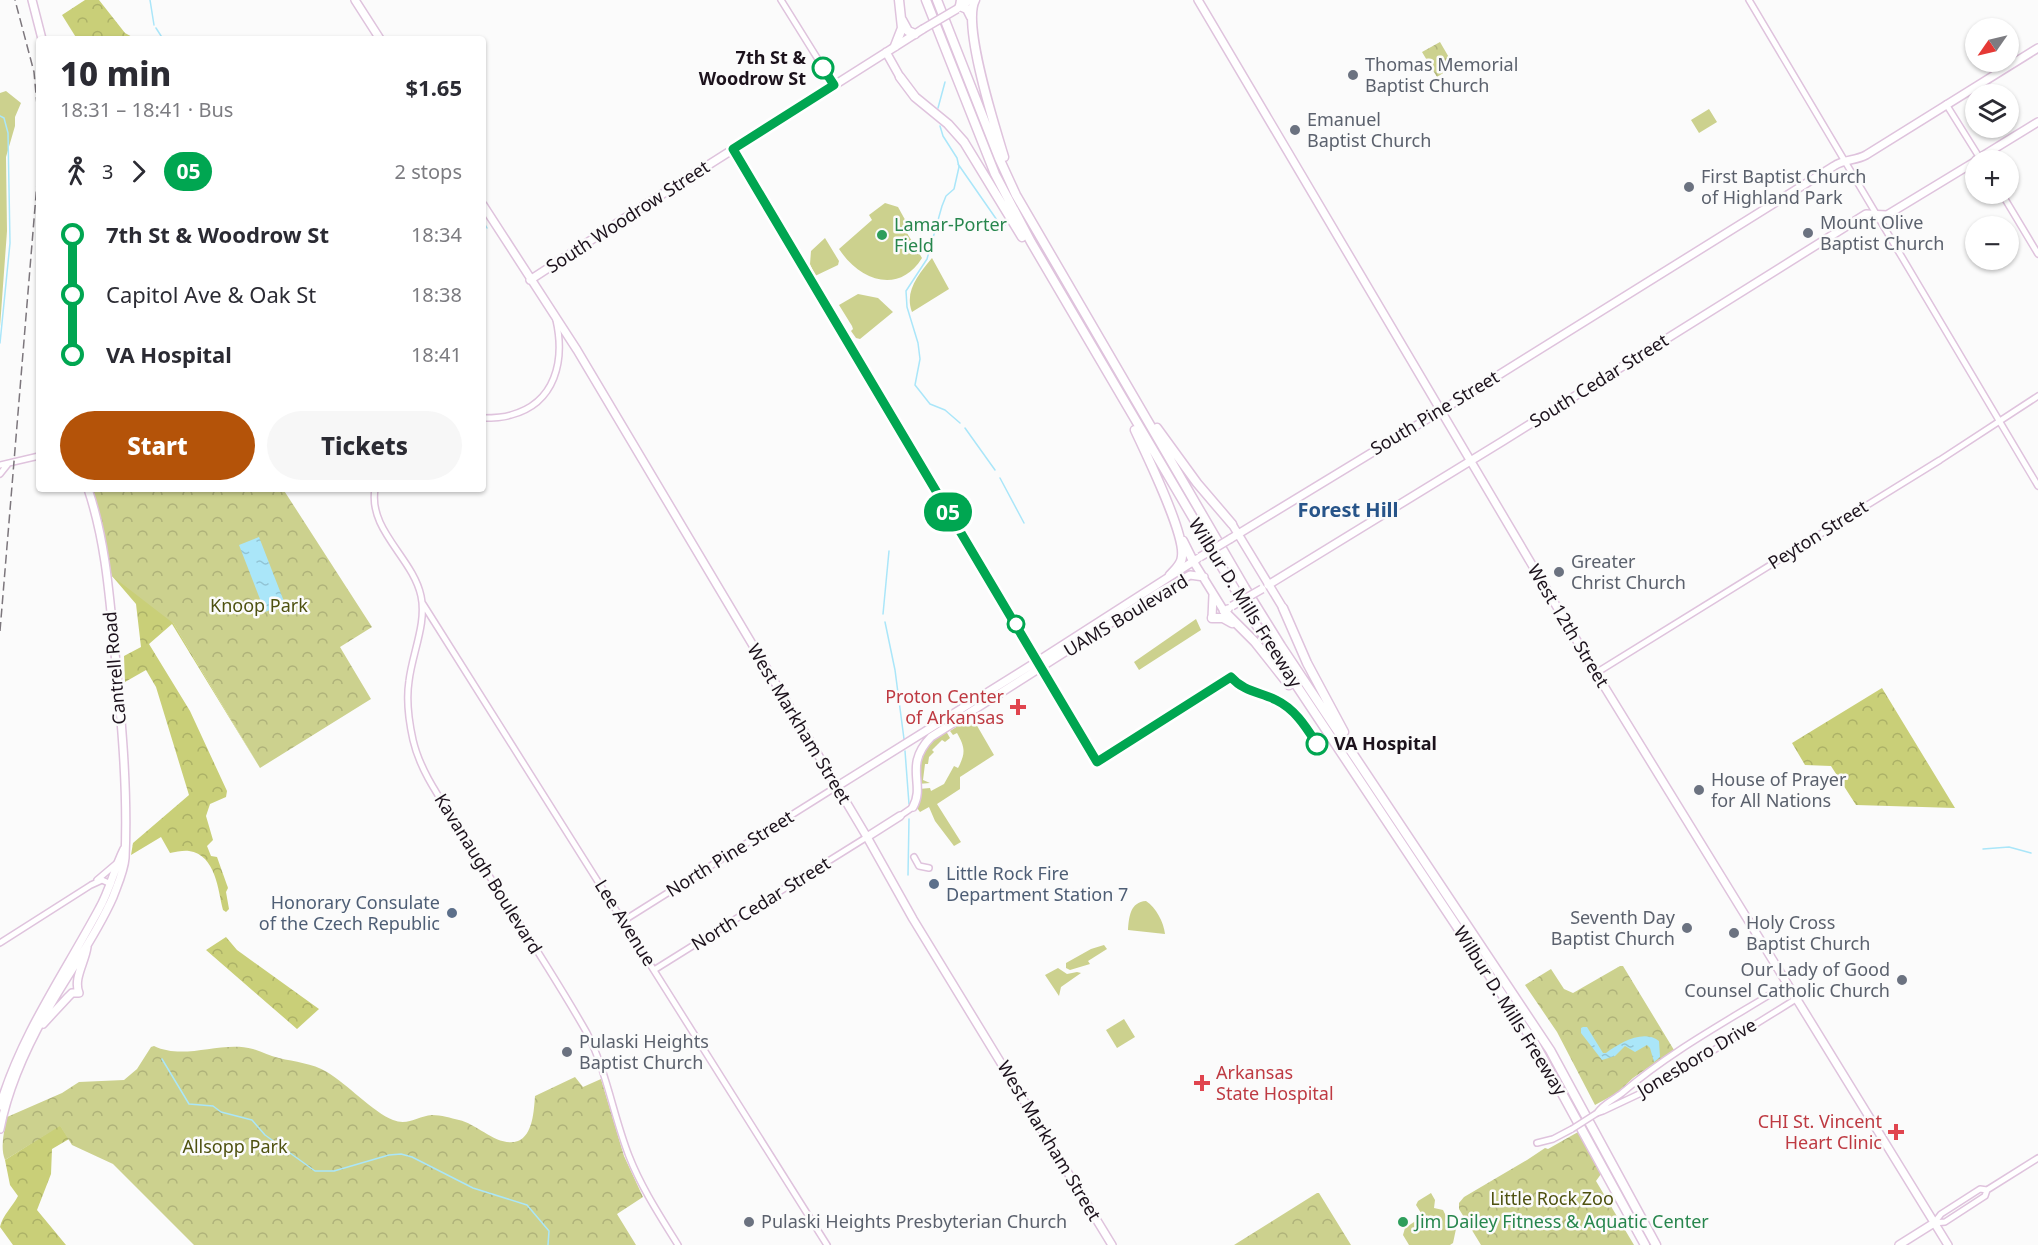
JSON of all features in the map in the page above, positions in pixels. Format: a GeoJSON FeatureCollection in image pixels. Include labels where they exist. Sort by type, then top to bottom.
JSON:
{"type":"FeatureCollection","features":[{"type":"Feature","properties":{"kind":"highway"},"geometry":{"type":"LineString","coordinates":[[895,46],[902,20],[899,0]]}},
{"type":"Feature","properties":{"kind":"highway","name":"Wilbur D. Mills Freeway"},"geometry":{"type":"LineString","coordinates":[[926,0],[995,174],[1020,222],[1244,606],[1535,1044],[1633,1222],[1643,1245]]}},
{"type":"Feature","properties":{"kind":"highway","name":"Wilbur D. Mills Freeway"},"geometry":{"type":"LineString","coordinates":[[937,0],[999,158],[1023,207],[1245,588],[1550,1050],[1656,1245]]}},
{"type":"Feature","properties":{"kind":"highway"},"geometry":{"type":"LineString","coordinates":[[971,18],[975,0]]}},
{"type":"Feature","properties":{"kind":"highway"},"geometry":{"type":"LineString","coordinates":[[959,5],[967,9],[971,18],[985,92],[1003,155],[1023,207]]}},
{"type":"Feature","properties":{"kind":"highway"},"geometry":{"type":"LineString","coordinates":[[902,20],[908,31],[919,32]]}},
{"type":"Feature","properties":{"kind":"highway"},"geometry":{"type":"LineString","coordinates":[[900,77],[915,97],[948,124],[964,142],[1032,253],[1069,306]]}},
{"type":"Feature","properties":{"kind":"highway"},"geometry":{"type":"LineString","coordinates":[[1104,346],[1184,466],[1232,524]]}},
{"type":"Feature","properties":{"kind":"highway"},"geometry":{"type":"LineString","coordinates":[[1114,383],[1150,460],[1176,527],[1183,555],[1180,563],[1170,575]]}},
{"type":"Feature","properties":{"kind":"highway"},"geometry":{"type":"LineString","coordinates":[[1176,527],[1197,559]]}},
{"type":"Feature","properties":{"kind":"highway"},"geometry":{"type":"LineString","coordinates":[[1283,608],[1313,675],[1368,777]]}},
{"type":"Feature","properties":{"kind":"highway"},"geometry":{"type":"LineString","coordinates":[[1228,609],[1240,627],[1270,660],[1340,753]]}},
{"type":"Feature","properties":{"kind":"highway"},"geometry":{"type":"LineString","coordinates":[[1212,618],[1224,618],[1240,627]]}},
{"type":"Feature","properties":{"kind":"highway"},"geometry":{"type":"LineString","coordinates":[[1649,1232],[1661,1245]]}},
{"type":"Feature","properties":{"kind":"main road"},"geometry":{"type":"LineString","coordinates":[[32,0],[41,36]]}},
{"type":"Feature","properties":{"kind":"main road"},"geometry":{"type":"LineString","coordinates":[[355,0],[378,36]]}},
{"type":"Feature","properties":{"kind":"main road","name":"South Woodrow Street"},"geometry":{"type":"LineString","coordinates":[[530,280],[970,0]]}},
{"type":"Feature","properties":{"kind":"main road","name":"West 12th Street"},"geometry":{"type":"LineString","coordinates":[[1198,0],[1596,673],[1948,1245]]}},
{"type":"Feature","properties":{"kind":"main road","name":"South Pine Street"},"geometry":{"type":"LineString","coordinates":[[836,786],[1041,659],[1170,575],[1845,160],[1855,160],[1866,155],[2038,48]]}},
{"type":"Feature","properties":{"kind":"main road"},"geometry":{"type":"LineString","coordinates":[[886,52],[900,77]]}},
{"type":"Feature","properties":{"kind":"main road","name":"South Cedar Street"},"geometry":{"type":"LineString","coordinates":[[1994,150],[2038,122]]}},
{"type":"Feature","properties":{"kind":"main road","name":"South Cedar Street"},"geometry":{"type":"LineString","coordinates":[[1228,609],[1857,219],[1869,213],[1887,215],[1965,168]]}},
{"type":"Feature","properties":{"kind":"main road","name":"West Markham Street"},"geometry":{"type":"LineString","coordinates":[[486,210],[577,350],[867,837],[913,919],[1112,1245]]}},
{"type":"Feature","properties":{"kind":"main road","name":"Cantrell Road"},"geometry":{"type":"LineString","coordinates":[[0,1129],[11,1088],[38,1030],[87,947],[115,891],[124,863],[127,806],[114,647],[101,538],[89,492]]}},
{"type":"Feature","properties":{"kind":"main road"},"geometry":{"type":"LineString","coordinates":[[1232,524],[1265,587],[1283,608]]}},
{"type":"Feature","properties":{"kind":"main road"},"geometry":{"type":"LineString","coordinates":[[1197,559],[1213,593],[1228,609]]}},
{"type":"Feature","properties":{"kind":"main road","name":"UAMS Boulevard"},"geometry":{"type":"LineString","coordinates":[[913,807],[916,801],[915,765],[921,749],[931,737],[1161,591],[1190,575],[1204,577]]}},
{"type":"Feature","properties":{"kind":"main road"},"geometry":{"type":"LineString","coordinates":[[1212,618],[1213,593]]}},
{"type":"Feature","properties":{"kind":"main road"},"geometry":{"type":"LineString","coordinates":[[867,837],[900,816]]}},
{"type":"Feature","properties":{"kind":"main road","name":"Cantrell Road"},"geometry":{"type":"LineString","coordinates":[[0,1106],[7,1082],[27,1036],[104,900],[124,849]]}},
{"type":"Feature","properties":{"kind":"main road"},"geometry":{"type":"LineString","coordinates":[[38,1030],[71,994],[79,993],[76,982],[86,958],[87,947]]}},
{"type":"Feature","properties":{"kind":"main road"},"geometry":{"type":"LineString","coordinates":[[1899,1245],[1934,1223]]}},
{"type":"Feature","properties":{"kind":"street"},"geometry":{"type":"LineString","coordinates":[[781,0],[834,85]]}},
{"type":"Feature","properties":{"kind":"street"},"geometry":{"type":"LineString","coordinates":[[1749,0],[2038,486]]}},
{"type":"Feature","properties":{"kind":"street"},"geometry":{"type":"LineString","coordinates":[[1946,104],[1972,150]]}},
{"type":"Feature","properties":{"kind":"street"},"geometry":{"type":"LineString","coordinates":[[2008,204],[2038,254]]}},
{"type":"Feature","properties":{"kind":"street"},"geometry":{"type":"LineString","coordinates":[[486,418],[508,416],[519,412],[530,407],[545,393],[559,364],[560,346],[556,318]]}},
{"type":"Feature","properties":{"kind":"street","name":"Peyton Street"},"geometry":{"type":"LineString","coordinates":[[1596,673],[1940,460],[2038,396]]}},
{"type":"Feature","properties":{"kind":"street"},"geometry":{"type":"LineString","coordinates":[[0,465],[36,457]]}},
{"type":"Feature","properties":{"kind":"street"},"geometry":{"type":"LineString","coordinates":[[0,474],[8,464]]}},
{"type":"Feature","properties":{"kind":"street","name":"Kavanaugh Boulevard"},"geometry":{"type":"LineString","coordinates":[[375,492],[377,516],[416,583],[422,603],[408,694],[413,739],[418,759],[587,1033],[602,1066],[631,1161],[646,1192],[678,1245]]}},
{"type":"Feature","properties":{"kind":"street","name":"Lee Avenue"},"geometry":{"type":"LineString","coordinates":[[422,603],[827,1245]]}},
{"type":"Feature","properties":{"kind":"street","name":"North Pine Street"},"geometry":{"type":"LineString","coordinates":[[623,921],[836,786]]}},
{"type":"Feature","properties":{"kind":"street"},"geometry":{"type":"LineString","coordinates":[[900,816],[913,807]]}},
{"type":"Feature","properties":{"kind":"street","name":"North Cedar Street"},"geometry":{"type":"LineString","coordinates":[[654,970],[867,837]]}},
{"type":"Feature","properties":{"kind":"street"},"geometry":{"type":"LineString","coordinates":[[914,857],[919,866],[930,868]]}},
{"type":"Feature","properties":{"kind":"street"},"geometry":{"type":"LineString","coordinates":[[91,885],[117,862]]}},
{"type":"Feature","properties":{"kind":"street"},"geometry":{"type":"LineString","coordinates":[[0,943],[91,885],[102,880],[111,884]]}},
{"type":"Feature","properties":{"kind":"street","name":"Jonesboro Drive"},"geometry":{"type":"LineString","coordinates":[[1537,1143],[1553,1139],[1572,1129],[1597,1113],[1601,1107],[1616,1098],[1645,1073],[1787,984]]}},
{"type":"Feature","properties":{"kind":"street","name":"Jonesboro Drive"},"geometry":{"type":"LineString","coordinates":[[1597,1113],[1604,1112],[1656,1086],[1796,999]]}},
{"type":"Feature","properties":{"kind":"street"},"geometry":{"type":"LineString","coordinates":[[1934,1223],[1941,1214],[1980,1189],[1987,1190],[2038,1158]]}},
{"type":"Feature","properties":{"kind":"green space"},"geometry":{"type":"Polygon","coordinates":[[[85,0],[99,0],[125,33],[130,36],[75,36],[62,15],[85,0]]]}},
{"type":"Feature","properties":{"kind":"green space"},"geometry":{"type":"Polygon","coordinates":[[[1440,42],[1454,66],[1437,77],[1422,52],[1440,42]]]}},
{"type":"Feature","properties":{"kind":"green space"},"geometry":{"type":"Polygon","coordinates":[[[6,91],[21,103],[15,117],[15,126],[6,157],[7,231],[0,327],[0,93],[6,91]]]}},
{"type":"Feature","properties":{"kind":"green space"},"geometry":{"type":"Polygon","coordinates":[[[1709,109],[1717,122],[1699,133],[1691,120],[1709,109]]]}},
{"type":"Feature","properties":{"kind":"green space","name":"Lamar-Porter Field"},"geometry":{"type":"Polygon","coordinates":[[[885,203],[898,207],[908,225],[904,228],[922,258],[913,270],[902,277],[891,280],[868,276],[848,260],[839,249],[872,220],[869,215],[885,203]]]}},
{"type":"Feature","properties":{"kind":"green space"},"geometry":{"type":"Polygon","coordinates":[[[825,238],[839,261],[838,265],[815,276],[810,264],[811,251],[825,238]]]}},
{"type":"Feature","properties":{"kind":"green space"},"geometry":{"type":"Polygon","coordinates":[[[932,258],[949,289],[912,312],[911,290],[932,258]]]}},
{"type":"Feature","properties":{"kind":"green space"},"geometry":{"type":"Polygon","coordinates":[[[858,294],[878,298],[893,312],[860,339],[856,338],[851,331],[852,326],[839,305],[858,294]]]}},
{"type":"Feature","properties":{"kind":"green space","name":"Knoop Park"},"geometry":{"type":"Polygon","coordinates":[[[93,492],[285,492],[372,627],[340,647],[371,699],[260,768],[173,623],[112,576],[93,492]]]}},
{"type":"Feature","properties":{"kind":"green space"},"geometry":{"type":"Polygon","coordinates":[[[94,492],[260,768],[172,624],[149,644],[190,711],[227,791],[226,797],[210,804],[206,816],[213,840],[207,846],[211,856],[217,857],[228,888],[226,892],[229,909],[226,912],[223,910],[214,874],[205,859],[198,854],[187,851],[170,853],[161,837],[131,855],[133,843],[189,795],[156,687],[146,670],[125,682],[124,656],[141,647],[136,604],[112,576],[94,492]]]}},
{"type":"Feature","properties":{"kind":"green space"},"geometry":{"type":"Polygon","coordinates":[[[1196,619],[1201,630],[1139,670],[1134,662],[1196,619]]]}},
{"type":"Feature","properties":{"kind":"green space"},"geometry":{"type":"Polygon","coordinates":[[[1882,688],[1955,808],[1856,805],[1831,766],[1805,765],[1792,743],[1882,688]]]}},
{"type":"Feature","properties":{"kind":"green space"},"geometry":{"type":"Polygon","coordinates":[[[972,717],[994,755],[960,777],[960,789],[937,804],[961,842],[954,846],[935,821],[929,807],[920,812],[917,808],[919,789],[930,788],[931,791],[944,784],[954,766],[958,768],[963,746],[957,733],[953,735],[950,731],[972,717]]]}},
{"type":"Feature","properties":{"kind":"green space"},"geometry":{"type":"Polygon","coordinates":[[[946,731],[950,738],[945,742],[942,740],[932,750],[934,752],[929,757],[928,764],[925,764],[923,780],[930,783],[918,784],[921,759],[927,747],[946,731]]]}},
{"type":"Feature","properties":{"kind":"green space"},"geometry":{"type":"Polygon","coordinates":[[[1146,901],[1159,916],[1165,934],[1128,930],[1130,915],[1134,907],[1146,901]]]}},
{"type":"Feature","properties":{"kind":"green space"},"geometry":{"type":"Polygon","coordinates":[[[226,937],[237,950],[319,1009],[297,1029],[206,950],[226,937]]]}},
{"type":"Feature","properties":{"kind":"green space"},"geometry":{"type":"Polygon","coordinates":[[[1104,945],[1107,949],[1088,961],[1090,964],[1070,970],[1066,968],[1066,963],[1091,949],[1104,945]]]}},
{"type":"Feature","properties":{"kind":"green space"},"geometry":{"type":"Polygon","coordinates":[[[1623,966],[1674,1050],[1633,1078],[1617,1093],[1595,1105],[1557,1032],[1525,985],[1551,969],[1564,989],[1573,993],[1623,966]]]}},
{"type":"Feature","properties":{"kind":"green space"},"geometry":{"type":"Polygon","coordinates":[[[1058,968],[1067,974],[1081,973],[1061,987],[1059,996],[1045,975],[1058,968]]]}},
{"type":"Feature","properties":{"kind":"green space"},"geometry":{"type":"Polygon","coordinates":[[[1124,1019],[1135,1037],[1117,1048],[1106,1030],[1124,1019]]]}},
{"type":"Feature","properties":{"kind":"green space","name":"Allsopp Park"},"geometry":{"type":"Polygon","coordinates":[[[151,1047],[178,1052],[228,1047],[253,1049],[321,1069],[335,1077],[377,1111],[398,1122],[432,1115],[442,1116],[466,1122],[496,1138],[511,1142],[523,1138],[530,1128],[535,1096],[575,1077],[583,1087],[601,1079],[624,1156],[643,1197],[617,1214],[636,1245],[194,1245],[113,1164],[72,1145],[60,1126],[5,1160],[3,1145],[7,1117],[62,1093],[79,1082],[124,1080],[137,1069],[151,1047]]]}},
{"type":"Feature","properties":{"kind":"green space"},"geometry":{"type":"Polygon","coordinates":[[[60,1125],[69,1139],[52,1149],[51,1174],[37,1210],[66,1245],[13,1245],[0,1227],[18,1196],[10,1185],[5,1160],[60,1125]]]}},
{"type":"Feature","properties":{"kind":"green space","name":"Little Rock Zoo"},"geometry":{"type":"Polygon","coordinates":[[[1578,1132],[1601,1174],[1596,1181],[1634,1245],[1481,1245],[1459,1209],[1459,1203],[1464,1197],[1545,1148],[1548,1149],[1578,1132]]]}},
{"type":"Feature","properties":{"kind":"green space"},"geometry":{"type":"Polygon","coordinates":[[[1317,1193],[1351,1245],[1234,1245],[1317,1193]]]}},
{"type":"Feature","properties":{"kind":"green space"},"geometry":{"type":"Polygon","coordinates":[[[1431,1193],[1435,1200],[1434,1208],[1443,1210],[1446,1216],[1445,1225],[1456,1229],[1453,1243],[1450,1245],[1409,1245],[1403,1235],[1405,1228],[1423,1216],[1416,1205],[1418,1201],[1431,1193]]]}},
{"type":"Feature","properties":{"kind":"water"},"geometry":{"type":"Polygon","coordinates":[[[259,537],[285,604],[265,612],[239,545],[259,537]]]}},
{"type":"Feature","properties":{"kind":"water"},"geometry":{"type":"Polygon","coordinates":[[[1583,1027],[1587,1027],[1603,1053],[1632,1039],[1646,1036],[1659,1041],[1660,1057],[1654,1062],[1647,1045],[1635,1052],[1625,1046],[1615,1056],[1602,1060],[1581,1033],[1583,1027]]]}},
{"type":"Feature","properties":{"kind":"waterway"},"geometry":{"type":"LineString","coordinates":[[150,0],[154,25]]}},
{"type":"Feature","properties":{"kind":"waterway"},"geometry":{"type":"LineString","coordinates":[[156,28],[161,36]]}},
{"type":"Feature","properties":{"kind":"waterway"},"geometry":{"type":"LineString","coordinates":[[938,108],[945,82]]}},
{"type":"Feature","properties":{"kind":"waterway"},"geometry":{"type":"LineString","coordinates":[[0,116],[4,118],[8,133],[10,243],[0,343]]}},
{"type":"Feature","properties":{"kind":"waterway"},"geometry":{"type":"LineString","coordinates":[[940,126],[943,136],[957,158],[959,167],[954,189],[946,196],[942,206],[927,259],[906,291],[907,307],[918,343],[920,359],[915,385],[930,404],[945,410],[960,423]]}},
{"type":"Feature","properties":{"kind":"waterway"},"geometry":{"type":"LineString","coordinates":[[958,164],[999,223],[1005,225]]}},
{"type":"Feature","properties":{"kind":"waterway"},"geometry":{"type":"LineString","coordinates":[[965,428],[995,470]]}},
{"type":"Feature","properties":{"kind":"waterway"},"geometry":{"type":"LineString","coordinates":[[1000,478],[1024,523]]}},
{"type":"Feature","properties":{"kind":"waterway"},"geometry":{"type":"LineString","coordinates":[[883,614],[889,551]]}},
{"type":"Feature","properties":{"kind":"waterway"},"geometry":{"type":"LineString","coordinates":[[885,622],[895,670],[904,739]]}},
{"type":"Feature","properties":{"kind":"waterway"},"geometry":{"type":"LineString","coordinates":[[905,751],[909,804]]}},
{"type":"Feature","properties":{"kind":"waterway"},"geometry":{"type":"LineString","coordinates":[[908,875],[909,819]]}},
{"type":"Feature","properties":{"kind":"waterway"},"geometry":{"type":"LineString","coordinates":[[1983,849],[2009,847],[2031,853]]}},
{"type":"Feature","properties":{"kind":"waterway"},"geometry":{"type":"LineString","coordinates":[[162,1059],[189,1104],[213,1106],[221,1112],[252,1120],[265,1135],[315,1171],[334,1171],[389,1155],[401,1154],[412,1157],[473,1188],[527,1205],[549,1231],[548,1245]]}},
{"type":"Feature","properties":{"kind":"railway"},"geometry":{"type":"LineString","coordinates":[[15,0],[34,72],[36,94]]}},
{"type":"Feature","properties":{"kind":"railway"},"geometry":{"type":"LineString","coordinates":[[0,631],[36,195]]}},
{"type":"Feature","properties":{"kind":"bus line","name":"05"},"geometry":{"type":"LineString","coordinates":[[823,68],[834,85],[733,149],[1097,762],[1231,677],[1244,689],[1281,702],[1292,710],[1317,744]]}},
{"type":"Feature","properties":{"kind":"place","name":"7th St & Woodrow St"},"geometry":{"type":"Point","coordinates":[823,68]}},
{"type":"Feature","properties":{"kind":"place","name":"Thomas Memorial Baptist Church"},"geometry":{"type":"Point","coordinates":[1353,75]}},
{"type":"Feature","properties":{"kind":"place","name":"Emanuel Baptist Church"},"geometry":{"type":"Point","coordinates":[1295,130]}},
{"type":"Feature","properties":{"kind":"place","name":"First Baptist Church of Highland Park"},"geometry":{"type":"Point","coordinates":[1689,187]}},
{"type":"Feature","properties":{"kind":"place","name":"Mount Olive Baptist Church"},"geometry":{"type":"Point","coordinates":[1808,233]}},
{"type":"Feature","properties":{"kind":"place","name":"Lamar-Porter Field"},"geometry":{"type":"Point","coordinates":[882,235]}},
{"type":"Feature","properties":{"kind":"place","name":"Greater Christ Church"},"geometry":{"type":"Point","coordinates":[1559,572]}},
{"type":"Feature","properties":{"kind":"place","name":"Proton Center of Arkansas"},"geometry":{"type":"Point","coordinates":[1018,707]}},
{"type":"Feature","properties":{"kind":"place","name":"VA Hospital"},"geometry":{"type":"Point","coordinates":[1317,744]}},
{"type":"Feature","properties":{"kind":"place","name":"House of Prayer for All Nations"},"geometry":{"type":"Point","coordinates":[1699,790]}},
{"type":"Feature","properties":{"kind":"place","name":"Little Rock Fire Department Station 7"},"geometry":{"type":"Point","coordinates":[934,884]}},
{"type":"Feature","properties":{"kind":"place","name":"Honorary Consulate of the Czech Republic"},"geometry":{"type":"Point","coordinates":[452,913]}},
{"type":"Feature","properties":{"kind":"place","name":"Seventh Day Baptist Church"},"geometry":{"type":"Point","coordinates":[1687,928]}},
{"type":"Feature","properties":{"kind":"place","name":"Holy Cross Baptist Church"},"geometry":{"type":"Point","coordinates":[1734,933]}},
{"type":"Feature","properties":{"kind":"place","name":"Our Lady of Good Counsel Catholic Church"},"geometry":{"type":"Point","coordinates":[1902,980]}},
{"type":"Feature","properties":{"kind":"place","name":"Pulaski Heights Baptist Church"},"geometry":{"type":"Point","coordinates":[567,1052]}},
{"type":"Feature","properties":{"kind":"place","name":"Arkansas State Hospital"},"geometry":{"type":"Point","coordinates":[1202,1083]}},
{"type":"Feature","properties":{"kind":"place","name":"CHI St. Vincent Heart Clinic"},"geometry":{"type":"Point","coordinates":[1896,1132]}},
{"type":"Feature","properties":{"kind":"place","name":"Pulaski Heights Presbyterian Church"},"geometry":{"type":"Point","coordinates":[749,1222]}},
{"type":"Feature","properties":{"kind":"place","name":"Jim Dailey Fitness & Aquatic Center"},"geometry":{"type":"Point","coordinates":[1403,1222]}},
{"type":"Feature","properties":{"kind":"district","name":"Forest Hill"},"geometry":{"type":"Point","coordinates":[1348,510]}}]}
